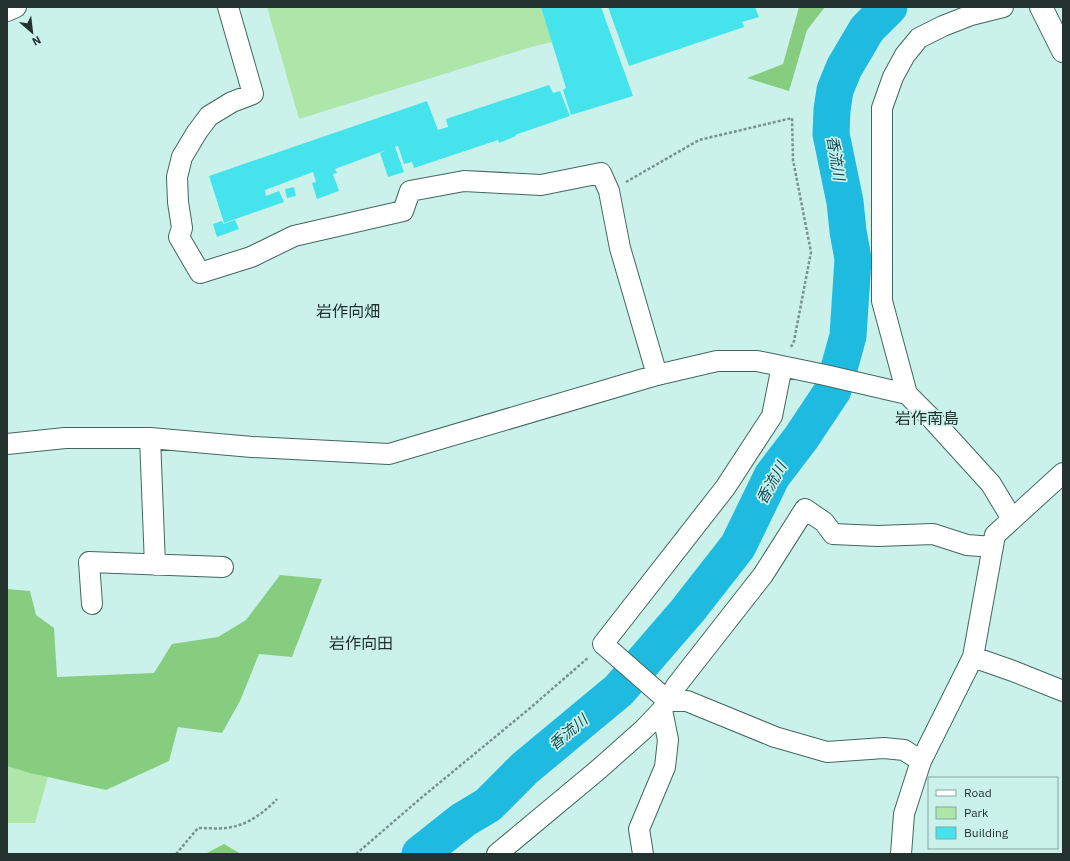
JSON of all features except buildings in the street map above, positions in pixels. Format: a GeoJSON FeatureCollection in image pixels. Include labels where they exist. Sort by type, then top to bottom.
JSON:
{"type":"FeatureCollection","features":[{"type":"Feature","properties":{"kind":"main road"},"geometry":{"type":"LineString","coordinates":[[1041,7],[1063,50]]}},
{"type":"Feature","properties":{"kind":"street"},"geometry":{"type":"LineString","coordinates":[[7,10],[16,7]]}},
{"type":"Feature","properties":{"kind":"street"},"geometry":{"type":"LineString","coordinates":[[228,7],[253,94],[232,102],[209,116],[197,132],[182,157],[177,177],[178,202],[182,228],[179,237],[200,273],[251,257],[294,236],[403,211],[410,190],[464,181],[541,185],[601,173],[609,191],[620,248],[657,375]]}},
{"type":"Feature","properties":{"kind":"street"},"geometry":{"type":"LineString","coordinates":[[1003,7],[971,15],[943,26],[919,38],[905,55],[896,72],[882,108],[882,301],[907,394],[932,418],[991,484],[1012,519]]}},
{"type":"Feature","properties":{"kind":"street"},"geometry":{"type":"LineString","coordinates":[[7,444],[64,438],[150,438],[252,447],[389,454],[657,375],[717,361],[757,361],[907,394]]}},
{"type":"Feature","properties":{"kind":"street"},"geometry":{"type":"LineString","coordinates":[[642,854],[639,829],[665,767],[668,740],[665,706],[603,644],[725,488],[772,416],[782,366]]}},
{"type":"Feature","properties":{"kind":"street"},"geometry":{"type":"LineString","coordinates":[[150,438],[155,565]]}},
{"type":"Feature","properties":{"kind":"street"},"geometry":{"type":"LineString","coordinates":[[902,854],[904,814],[921,761],[973,657],[995,535],[1063,473]]}},
{"type":"Feature","properties":{"kind":"street"},"geometry":{"type":"LineString","coordinates":[[497,854],[600,769],[644,729],[665,706],[676,686],[763,575],[805,509],[824,522],[833,534],[878,536],[933,534],[967,545],[993,548]]}},
{"type":"Feature","properties":{"kind":"street"},"geometry":{"type":"LineString","coordinates":[[92,604],[89,562],[223,567]]}},
{"type":"Feature","properties":{"kind":"street"},"geometry":{"type":"LineString","coordinates":[[973,657],[1063,691]]}},
{"type":"Feature","properties":{"kind":"street"},"geometry":{"type":"LineString","coordinates":[[665,706],[687,701],[775,737],[827,752],[884,748],[904,750],[921,761]]}},
{"type":"Feature","properties":{"kind":"path"},"geometry":{"type":"LineString","coordinates":[[609,191],[699,140],[792,118],[793,160],[811,252],[794,341],[782,366]]}},
{"type":"Feature","properties":{"kind":"path"},"geometry":{"type":"LineString","coordinates":[[356,854],[547,694],[603,644]]}},
{"type":"Feature","properties":{"kind":"path"},"geometry":{"type":"LineString","coordinates":[[176,854],[198,828],[226,828],[241,825],[267,810],[277,799]]}},
{"type":"Feature","properties":{"kind":"green space"},"geometry":{"type":"Polygon","coordinates":[[[267,7],[541,7],[552,42],[531,47],[299,119],[267,7]]]}},
{"type":"Feature","properties":{"kind":"green space"},"geometry":{"type":"Polygon","coordinates":[[[799,7],[825,7],[807,30],[789,91],[747,78],[783,64],[799,7]]]}},
{"type":"Feature","properties":{"kind":"green space"},"geometry":{"type":"Polygon","coordinates":[[[280,575],[322,579],[292,657],[259,654],[240,701],[222,733],[178,727],[169,761],[106,790],[30,773],[7,766],[7,589],[30,591],[36,615],[54,628],[57,677],[154,673],[172,644],[218,637],[246,620],[280,575]]]}},
{"type":"Feature","properties":{"kind":"green space"},"geometry":{"type":"Polygon","coordinates":[[[7,766],[48,777],[35,823],[7,823],[7,766]]]}},
{"type":"Feature","properties":{"kind":"green space"},"geometry":{"type":"Polygon","coordinates":[[[224,844],[241,854],[205,854],[224,844]]]}},
{"type":"Feature","properties":{"kind":"waterway","name":"香流川"},"geometry":{"type":"LineString","coordinates":[[420,854],[463,820],[488,805],[525,768],[619,690],[688,610],[738,546],[772,476],[801,438],[833,390],[848,336],[853,259],[845,202],[831,134],[832,110],[835,90],[844,68],[867,29],[889,7]]}},
{"type":"Feature","properties":{"kind":"district","name":"岩作向畑"},"geometry":{"type":"Point","coordinates":[348,311]}},
{"type":"Feature","properties":{"kind":"district","name":"岩作南島"},"geometry":{"type":"Point","coordinates":[927,418]}},
{"type":"Feature","properties":{"kind":"district","name":"岩作向田"},"geometry":{"type":"Point","coordinates":[361,643]}}]}
